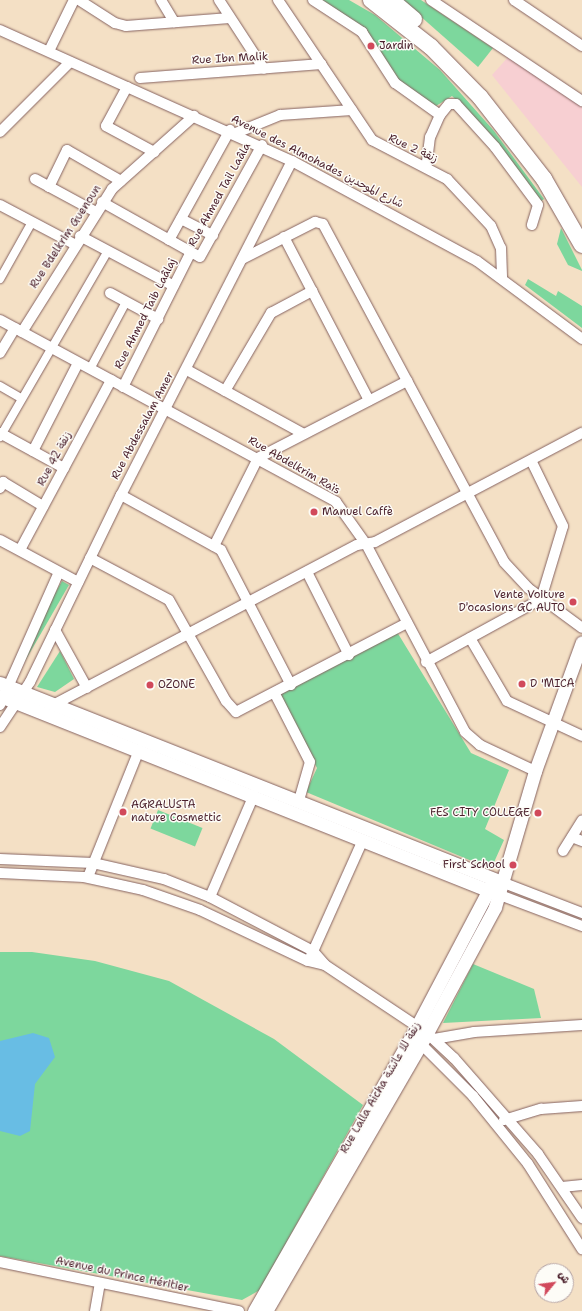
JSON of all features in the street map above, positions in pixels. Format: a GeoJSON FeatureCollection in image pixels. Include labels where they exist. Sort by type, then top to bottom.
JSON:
{"type":"FeatureCollection","features":[{"type":"Feature","properties":{"kind":"main road"},"geometry":{"type":"LineString","coordinates":[[371,0],[431,47],[480,97],[544,180],[582,245]]}},
{"type":"Feature","properties":{"kind":"main road"},"geometry":{"type":"LineString","coordinates":[[391,0],[437,39],[492,96],[552,174],[582,226]]}},
{"type":"Feature","properties":{"kind":"street"},"geometry":{"type":"LineString","coordinates":[[49,52],[74,0]]}},
{"type":"Feature","properties":{"kind":"street"},"geometry":{"type":"LineString","coordinates":[[79,0],[126,26],[230,18]]}},
{"type":"Feature","properties":{"kind":"street"},"geometry":{"type":"LineString","coordinates":[[161,0],[174,22]]}},
{"type":"Feature","properties":{"kind":"street"},"geometry":{"type":"LineString","coordinates":[[219,0],[264,70]]}},
{"type":"Feature","properties":{"kind":"street"},"geometry":{"type":"LineString","coordinates":[[314,0],[362,32],[395,83],[440,115]]}},
{"type":"Feature","properties":{"kind":"street"},"geometry":{"type":"LineString","coordinates":[[431,0],[582,101]]}},
{"type":"Feature","properties":{"kind":"street"},"geometry":{"type":"LineString","coordinates":[[514,0],[582,46]]}},
{"type":"Feature","properties":{"kind":"street","name":"Rue 2 زنقة"},"geometry":{"type":"LineString","coordinates":[[280,1],[352,110],[378,146],[426,168],[465,195],[491,226],[501,248],[502,278]]}},
{"type":"Feature","properties":{"kind":"street","name":"Avenue des Almohades شارع الموحدين"},"geometry":{"type":"LineString","coordinates":[[0,30],[262,145],[502,278],[582,339]]}},
{"type":"Feature","properties":{"kind":"street"},"geometry":{"type":"LineString","coordinates":[[0,132],[70,62]]}},
{"type":"Feature","properties":{"kind":"street","name":"Rue Ibn Malik"},"geometry":{"type":"LineString","coordinates":[[140,78],[264,70],[322,64]]}},
{"type":"Feature","properties":{"kind":"street"},"geometry":{"type":"LineString","coordinates":[[127,87],[106,126],[154,152]]}},
{"type":"Feature","properties":{"kind":"street"},"geometry":{"type":"LineString","coordinates":[[426,168],[430,136],[440,115],[449,104],[456,104],[495,147],[538,205],[532,225]]}},
{"type":"Feature","properties":{"kind":"street"},"geometry":{"type":"LineString","coordinates":[[170,240],[233,131],[280,114],[352,110]]}},
{"type":"Feature","properties":{"kind":"street","name":"Rue Bdelkrim Guenoun"},"geometry":{"type":"LineString","coordinates":[[0,353],[18,330],[102,202],[121,181],[194,116]]}},
{"type":"Feature","properties":{"kind":"street","name":"Rue Ahmed Tail Laâla"},"geometry":{"type":"LineString","coordinates":[[191,252],[200,257],[262,145]]}},
{"type":"Feature","properties":{"kind":"street"},"geometry":{"type":"LineString","coordinates":[[49,187],[67,150],[121,181]]}},
{"type":"Feature","properties":{"kind":"street","name":"Rue Abdessalam Amer"},"geometry":{"type":"LineString","coordinates":[[7,695],[55,630],[120,495],[187,370],[292,161]]}},
{"type":"Feature","properties":{"kind":"street"},"geometry":{"type":"LineString","coordinates":[[35,179],[96,212]]}},
{"type":"Feature","properties":{"kind":"street"},"geometry":{"type":"LineString","coordinates":[[102,202],[191,252]]}},
{"type":"Feature","properties":{"kind":"street"},"geometry":{"type":"LineString","coordinates":[[0,205],[32,222],[108,251],[174,286]]}},
{"type":"Feature","properties":{"kind":"street"},"geometry":{"type":"LineString","coordinates":[[181,219],[212,234]]}},
{"type":"Feature","properties":{"kind":"street"},"geometry":{"type":"LineString","coordinates":[[0,279],[32,222]]}},
{"type":"Feature","properties":{"kind":"street"},"geometry":{"type":"LineString","coordinates":[[244,258],[315,222],[323,224],[504,562],[541,599],[582,628]]}},
{"type":"Feature","properties":{"kind":"street"},"geometry":{"type":"LineString","coordinates":[[284,237],[369,400]]}},
{"type":"Feature","properties":{"kind":"street"},"geometry":{"type":"LineString","coordinates":[[64,468],[0,435],[21,398],[54,349],[108,251]]}},
{"type":"Feature","properties":{"kind":"street","name":"Rue Ahmed Taib Laâlaj"},"geometry":{"type":"LineString","coordinates":[[123,387],[191,252]]}},
{"type":"Feature","properties":{"kind":"street"},"geometry":{"type":"LineString","coordinates":[[224,391],[271,313],[312,291]]}},
{"type":"Feature","properties":{"kind":"street"},"geometry":{"type":"LineString","coordinates":[[110,293],[158,319]]}},
{"type":"Feature","properties":{"kind":"street"},"geometry":{"type":"LineString","coordinates":[[90,369],[126,302]]}},
{"type":"Feature","properties":{"kind":"street","name":"Rue Abdelkrim Raïs"},"geometry":{"type":"LineString","coordinates":[[0,320],[258,458],[336,502],[366,544],[457,720],[473,740],[535,770]]}},
{"type":"Feature","properties":{"kind":"street"},"geometry":{"type":"LineString","coordinates":[[33,451],[78,362]]}},
{"type":"Feature","properties":{"kind":"street"},"geometry":{"type":"LineString","coordinates":[[187,370],[304,434]]}},
{"type":"Feature","properties":{"kind":"street","name":"Rue 42 زنقة"},"geometry":{"type":"LineString","coordinates":[[20,550],[111,380]]}},
{"type":"Feature","properties":{"kind":"street"},"geometry":{"type":"LineString","coordinates":[[214,546],[258,458],[406,381]]}},
{"type":"Feature","properties":{"kind":"street"},"geometry":{"type":"LineString","coordinates":[[0,386],[21,398]]}},
{"type":"Feature","properties":{"kind":"street"},"geometry":{"type":"LineString","coordinates":[[55,704],[307,572],[366,544],[582,433]]}},
{"type":"Feature","properties":{"kind":"street"},"geometry":{"type":"LineString","coordinates":[[426,662],[541,599],[563,526],[531,460]]}},
{"type":"Feature","properties":{"kind":"street"},"geometry":{"type":"LineString","coordinates":[[0,488],[2,482],[43,506]]}},
{"type":"Feature","properties":{"kind":"street"},"geometry":{"type":"LineString","coordinates":[[120,495],[221,550],[291,685]]}},
{"type":"Feature","properties":{"kind":"street"},"geometry":{"type":"LineString","coordinates":[[0,540],[78,582]]}},
{"type":"Feature","properties":{"kind":"street"},"geometry":{"type":"LineString","coordinates":[[90,558],[169,600],[233,711],[242,712],[407,623]]}},
{"type":"Feature","properties":{"kind":"street"},"geometry":{"type":"LineString","coordinates":[[0,727],[7,695],[59,572]]}},
{"type":"Feature","properties":{"kind":"street"},"geometry":{"type":"LineString","coordinates":[[307,572],[349,654]]}},
{"type":"Feature","properties":{"kind":"street"},"geometry":{"type":"LineString","coordinates":[[55,630],[87,688]]}},
{"type":"Feature","properties":{"kind":"street"},"geometry":{"type":"LineString","coordinates":[[470,638],[507,702],[582,736]]}},
{"type":"Feature","properties":{"kind":"street","name":"Rue Lalla Aicha زنقة للا عائشة"},"geometry":{"type":"LineString","coordinates":[[254,1311],[422,1035],[497,887],[551,723],[582,642]]}},
{"type":"Feature","properties":{"kind":"street"},"geometry":{"type":"LineString","coordinates":[[275,694],[310,762],[299,800]]}},
{"type":"Feature","properties":{"kind":"street"},"geometry":{"type":"LineString","coordinates":[[7,695],[55,704],[299,800],[582,926]]}},
{"type":"Feature","properties":{"kind":"street"},"geometry":{"type":"LineString","coordinates":[[7,695],[363,840],[497,887],[582,913]]}},
{"type":"Feature","properties":{"kind":"street"},"geometry":{"type":"LineString","coordinates":[[88,877],[139,750]]}},
{"type":"Feature","properties":{"kind":"street"},"geometry":{"type":"LineString","coordinates":[[210,897],[254,796]]}},
{"type":"Feature","properties":{"kind":"street"},"geometry":{"type":"LineString","coordinates":[[564,851],[582,820]]}},
{"type":"Feature","properties":{"kind":"street"},"geometry":{"type":"LineString","coordinates":[[572,837],[582,841]]}},
{"type":"Feature","properties":{"kind":"street"},"geometry":{"type":"LineString","coordinates":[[308,961],[363,840]]}},
{"type":"Feature","properties":{"kind":"street"},"geometry":{"type":"LineString","coordinates":[[0,858],[93,863],[164,879],[210,897],[313,951],[325,965],[422,1035],[509,1118],[562,1187],[582,1218]]}},
{"type":"Feature","properties":{"kind":"street"},"geometry":{"type":"LineString","coordinates":[[0,873],[88,877],[170,898],[308,961],[325,965]]}},
{"type":"Feature","properties":{"kind":"street"},"geometry":{"type":"LineString","coordinates":[[422,1035],[582,1025]]}},
{"type":"Feature","properties":{"kind":"street"},"geometry":{"type":"LineString","coordinates":[[422,1035],[497,1124],[546,1189],[582,1249]]}},
{"type":"Feature","properties":{"kind":"street"},"geometry":{"type":"LineString","coordinates":[[497,1124],[509,1118],[541,1109],[582,1106]]}},
{"type":"Feature","properties":{"kind":"street","name":"Rue Lalla Aicha زنقة للا عائشة"},"geometry":{"type":"LineString","coordinates":[[266,1311],[350,1155]]}},
{"type":"Feature","properties":{"kind":"street"},"geometry":{"type":"LineString","coordinates":[[562,1187],[582,1185]]}},
{"type":"Feature","properties":{"kind":"street","name":"Avenue du Prince Héritier"},"geometry":{"type":"LineString","coordinates":[[0,1262],[239,1311]]}},
{"type":"Feature","properties":{"kind":"street"},"geometry":{"type":"LineString","coordinates":[[95,1311],[100,1283]]}},
{"type":"Feature","properties":{"kind":"shaded area"},"geometry":{"type":"Polygon","coordinates":[[[509,56],[582,107],[582,187],[492,75],[509,56]]]}},
{"type":"Feature","properties":{"kind":"green space"},"geometry":{"type":"Polygon","coordinates":[[[317,0],[349,0],[375,15],[440,70],[494,131],[544,199],[540,202],[481,124],[452,96],[436,106],[405,90],[366,30],[317,0]]]}},
{"type":"Feature","properties":{"kind":"green space"},"geometry":{"type":"Polygon","coordinates":[[[402,0],[421,0],[493,48],[478,67],[402,0]]]}},
{"type":"Feature","properties":{"kind":"green space"},"geometry":{"type":"Polygon","coordinates":[[[561,228],[582,271],[568,265],[557,244],[561,228]]]}},
{"type":"Feature","properties":{"kind":"green space"},"geometry":{"type":"Polygon","coordinates":[[[528,279],[556,296],[558,291],[582,306],[582,328],[525,285],[528,279]]]}},
{"type":"Feature","properties":{"kind":"green space"},"geometry":{"type":"Polygon","coordinates":[[[62,581],[69,585],[14,679],[8,675],[62,581]]]}},
{"type":"Feature","properties":{"kind":"green space"},"geometry":{"type":"Polygon","coordinates":[[[397,632],[471,753],[509,770],[485,829],[504,840],[491,869],[306,792],[317,768],[278,695],[397,632]]]}},
{"type":"Feature","properties":{"kind":"green space"},"geometry":{"type":"Polygon","coordinates":[[[60,651],[74,679],[55,692],[37,687],[60,651]]]}},
{"type":"Feature","properties":{"kind":"green space"},"geometry":{"type":"Polygon","coordinates":[[[158,810],[203,828],[195,847],[151,829],[158,810]]]}},
{"type":"Feature","properties":{"kind":"green space"},"geometry":{"type":"Polygon","coordinates":[[[0,952],[32,952],[95,961],[169,981],[274,1039],[363,1105],[260,1290],[242,1300],[0,1256],[0,952]]]}},
{"type":"Feature","properties":{"kind":"green space"},"geometry":{"type":"Polygon","coordinates":[[[473,964],[534,989],[541,1018],[443,1023],[473,964]]]}},
{"type":"Feature","properties":{"kind":"water"},"geometry":{"type":"Polygon","coordinates":[[[33,1033],[49,1038],[55,1057],[35,1084],[30,1131],[20,1136],[0,1131],[0,1041],[33,1033]]]}},
{"type":"Feature","properties":{"kind":"place","name":"Jardin"},"geometry":{"type":"Point","coordinates":[371,46]}},
{"type":"Feature","properties":{"kind":"place","name":"Manuel Caffè"},"geometry":{"type":"Point","coordinates":[314,512]}},
{"type":"Feature","properties":{"kind":"place","name":"Vente Voiture D'ocasions GC AUTO"},"geometry":{"type":"Point","coordinates":[573,602]}},
{"type":"Feature","properties":{"kind":"place","name":"D 'MICA"},"geometry":{"type":"Point","coordinates":[522,684]}},
{"type":"Feature","properties":{"kind":"place","name":"OZONE"},"geometry":{"type":"Point","coordinates":[150,685]}},
{"type":"Feature","properties":{"kind":"place","name":"AGRALUSTA nature Cosmettic"},"geometry":{"type":"Point","coordinates":[123,812]}},
{"type":"Feature","properties":{"kind":"place","name":"FES CITY COLLEGE"},"geometry":{"type":"Point","coordinates":[538,813]}},
{"type":"Feature","properties":{"kind":"place","name":"First School"},"geometry":{"type":"Point","coordinates":[513,865]}}]}
